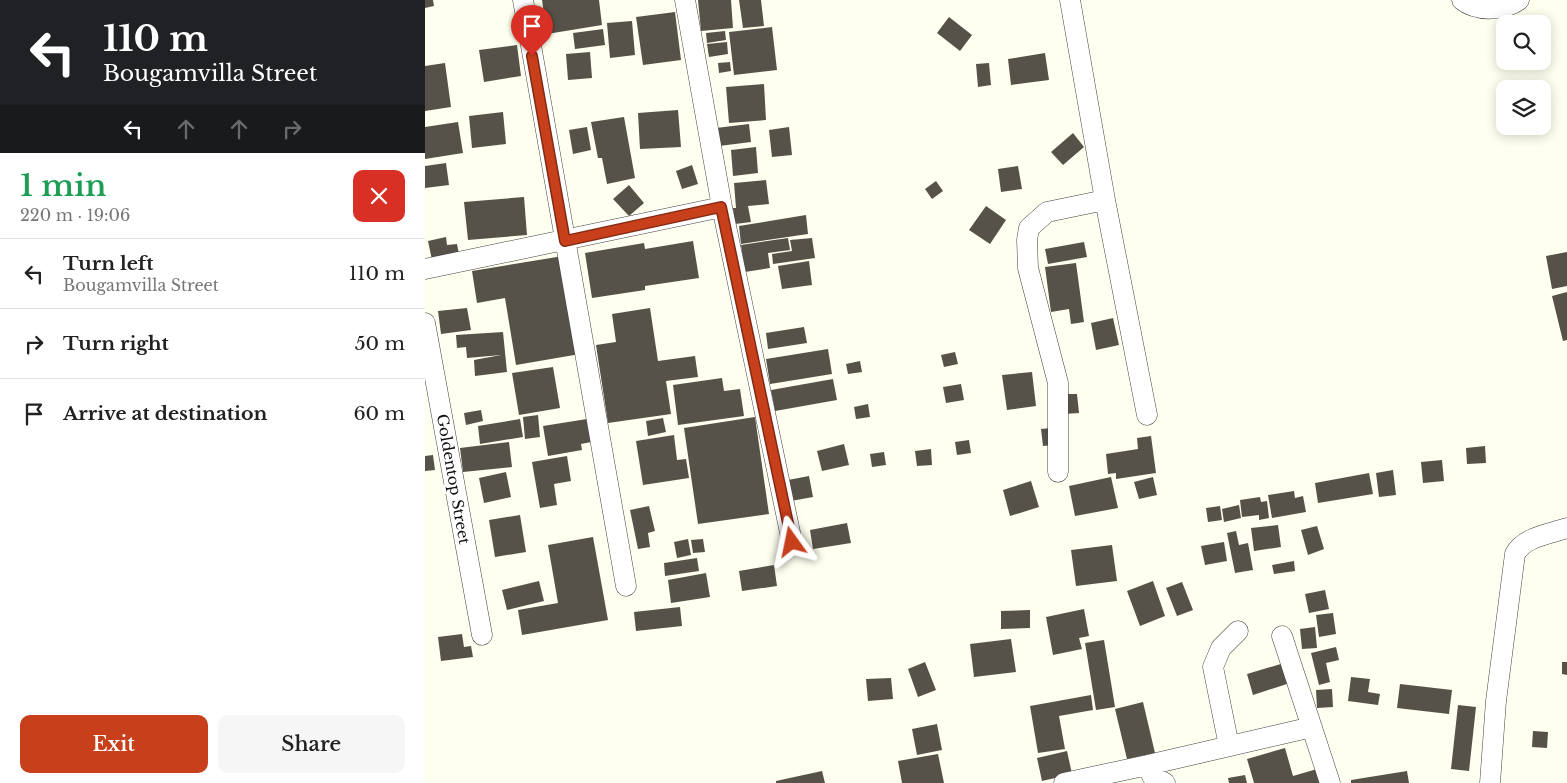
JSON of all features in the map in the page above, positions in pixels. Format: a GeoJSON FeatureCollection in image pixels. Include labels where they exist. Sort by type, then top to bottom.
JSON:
{"type":"FeatureCollection","features":[{"type":"Feature","properties":{"kind":"street"},"geometry":{"type":"LineString","coordinates":[[523,0],[627,586]]}},
{"type":"Feature","properties":{"kind":"street"},"geometry":{"type":"LineString","coordinates":[[685,0],[721,207],[792,542]]}},
{"type":"Feature","properties":{"kind":"street"},"geometry":{"type":"LineString","coordinates":[[1070,0],[1105,200],[1147,415]]}},
{"type":"Feature","properties":{"kind":"street"},"geometry":{"type":"LineString","coordinates":[[1462,0],[1469,6],[1503,8],[1519,0]]}},
{"type":"Feature","properties":{"kind":"street"},"geometry":{"type":"LineString","coordinates":[[1058,472],[1058,383],[1028,268],[1027,240],[1029,228],[1047,212],[1105,200]]}},
{"type":"Feature","properties":{"kind":"street"},"geometry":{"type":"LineString","coordinates":[[425,269],[721,207]]}},
{"type":"Feature","properties":{"kind":"street","name":"Goldentop Street"},"geometry":{"type":"LineString","coordinates":[[425,324],[482,635]]}},
{"type":"Feature","properties":{"kind":"street"},"geometry":{"type":"LineString","coordinates":[[1490,783],[1496,701],[1515,554],[1519,547],[1527,542],[1567,528]]}},
{"type":"Feature","properties":{"kind":"street"},"geometry":{"type":"LineString","coordinates":[[1229,746],[1213,667],[1221,648],[1238,631]]}},
{"type":"Feature","properties":{"kind":"street"},"geometry":{"type":"LineString","coordinates":[[1282,636],[1330,783]]}},
{"type":"Feature","properties":{"kind":"street"},"geometry":{"type":"LineString","coordinates":[[1064,783],[1312,726]]}},
{"type":"Feature","properties":{"kind":"street"},"geometry":{"type":"LineString","coordinates":[[1148,765],[1152,776],[1165,783]]}},
{"type":"Feature","properties":{"kind":"building"},"geometry":{"type":"Polygon","coordinates":[[[425,0],[433,0],[434,6],[425,8],[425,0]]]}},
{"type":"Feature","properties":{"kind":"building"},"geometry":{"type":"Polygon","coordinates":[[[542,0],[599,0],[602,25],[547,34],[542,0]]]}},
{"type":"Feature","properties":{"kind":"building"},"geometry":{"type":"Polygon","coordinates":[[[698,0],[731,0],[733,28],[701,31],[698,0]]]}},
{"type":"Feature","properties":{"kind":"building"},"geometry":{"type":"Polygon","coordinates":[[[739,0],[761,0],[764,26],[743,28],[739,0]]]}},
{"type":"Feature","properties":{"kind":"building"},"geometry":{"type":"Polygon","coordinates":[[[675,12],[681,60],[643,65],[636,17],[675,12]]]}},
{"type":"Feature","properties":{"kind":"building"},"geometry":{"type":"Polygon","coordinates":[[[949,17],[972,35],[960,51],[937,33],[949,17]]]}},
{"type":"Feature","properties":{"kind":"building"},"geometry":{"type":"Polygon","coordinates":[[[632,21],[635,55],[610,58],[607,23],[632,21]]]}},
{"type":"Feature","properties":{"kind":"building"},"geometry":{"type":"Polygon","coordinates":[[[772,27],[777,70],[734,75],[729,32],[772,27]]]}},
{"type":"Feature","properties":{"kind":"building"},"geometry":{"type":"Polygon","coordinates":[[[603,29],[605,45],[575,49],[573,33],[603,29]]]}},
{"type":"Feature","properties":{"kind":"building"},"geometry":{"type":"Polygon","coordinates":[[[725,31],[726,40],[707,43],[706,33],[725,31]]]}},
{"type":"Feature","properties":{"kind":"building"},"geometry":{"type":"Polygon","coordinates":[[[727,42],[728,54],[709,57],[707,44],[727,42]]]}},
{"type":"Feature","properties":{"kind":"building"},"geometry":{"type":"Polygon","coordinates":[[[517,45],[521,76],[484,82],[479,50],[517,45]]]}},
{"type":"Feature","properties":{"kind":"building"},"geometry":{"type":"Polygon","coordinates":[[[590,52],[592,78],[568,80],[566,54],[590,52]]]}},
{"type":"Feature","properties":{"kind":"building"},"geometry":{"type":"Polygon","coordinates":[[[1045,53],[1049,80],[1011,85],[1008,59],[1045,53]]]}},
{"type":"Feature","properties":{"kind":"building"},"geometry":{"type":"Polygon","coordinates":[[[730,62],[731,71],[719,73],[718,63],[730,62]]]}},
{"type":"Feature","properties":{"kind":"building"},"geometry":{"type":"Polygon","coordinates":[[[445,63],[451,107],[425,111],[425,66],[445,63]]]}},
{"type":"Feature","properties":{"kind":"building"},"geometry":{"type":"Polygon","coordinates":[[[989,63],[991,85],[978,87],[976,64],[989,63]]]}},
{"type":"Feature","properties":{"kind":"building"},"geometry":{"type":"Polygon","coordinates":[[[764,84],[766,120],[729,123],[726,87],[764,84]]]}},
{"type":"Feature","properties":{"kind":"building"},"geometry":{"type":"Polygon","coordinates":[[[678,110],[681,147],[640,149],[638,113],[678,110]]]}},
{"type":"Feature","properties":{"kind":"building"},"geometry":{"type":"Polygon","coordinates":[[[503,112],[506,144],[472,148],[469,116],[503,112]]]}},
{"type":"Feature","properties":{"kind":"building"},"geometry":{"type":"Polygon","coordinates":[[[624,117],[635,178],[607,184],[602,158],[598,158],[591,122],[624,117]]]}},
{"type":"Feature","properties":{"kind":"building"},"geometry":{"type":"Polygon","coordinates":[[[458,122],[463,153],[425,159],[425,127],[458,122]]]}},
{"type":"Feature","properties":{"kind":"building"},"geometry":{"type":"Polygon","coordinates":[[[749,124],[751,142],[719,146],[716,128],[749,124]]]}},
{"type":"Feature","properties":{"kind":"building"},"geometry":{"type":"Polygon","coordinates":[[[587,127],[591,150],[573,154],[569,130],[587,127]]]}},
{"type":"Feature","properties":{"kind":"building"},"geometry":{"type":"Polygon","coordinates":[[[789,127],[792,155],[772,157],[769,130],[789,127]]]}},
{"type":"Feature","properties":{"kind":"building"},"geometry":{"type":"Polygon","coordinates":[[[1073,133],[1084,147],[1063,165],[1051,152],[1073,133]]]}},
{"type":"Feature","properties":{"kind":"building"},"geometry":{"type":"Polygon","coordinates":[[[756,147],[758,173],[733,176],[731,150],[756,147]]]}},
{"type":"Feature","properties":{"kind":"building"},"geometry":{"type":"Polygon","coordinates":[[[446,163],[449,185],[425,188],[425,166],[446,163]]]}},
{"type":"Feature","properties":{"kind":"building"},"geometry":{"type":"Polygon","coordinates":[[[692,165],[698,184],[682,189],[676,171],[692,165]]]}},
{"type":"Feature","properties":{"kind":"building"},"geometry":{"type":"Polygon","coordinates":[[[1018,166],[1022,189],[1001,192],[998,169],[1018,166]]]}},
{"type":"Feature","properties":{"kind":"building"},"geometry":{"type":"Polygon","coordinates":[[[766,180],[769,204],[748,206],[751,222],[735,224],[733,208],[736,208],[734,183],[766,180]]]}},
{"type":"Feature","properties":{"kind":"building"},"geometry":{"type":"Polygon","coordinates":[[[936,181],[943,191],[932,199],[925,189],[936,181]]]}},
{"type":"Feature","properties":{"kind":"building"},"geometry":{"type":"Polygon","coordinates":[[[629,185],[644,203],[629,216],[613,199],[629,185]]]}},
{"type":"Feature","properties":{"kind":"building"},"geometry":{"type":"Polygon","coordinates":[[[524,197],[527,235],[468,240],[464,202],[524,197]]]}},
{"type":"Feature","properties":{"kind":"building"},"geometry":{"type":"Polygon","coordinates":[[[986,206],[1006,220],[990,244],[969,230],[986,206]]]}},
{"type":"Feature","properties":{"kind":"building"},"geometry":{"type":"Polygon","coordinates":[[[806,215],[808,234],[741,244],[739,226],[806,215]]]}},
{"type":"Feature","properties":{"kind":"building"},"geometry":{"type":"Polygon","coordinates":[[[446,237],[447,245],[457,244],[459,254],[432,260],[428,241],[446,237]]]}},
{"type":"Feature","properties":{"kind":"building"},"geometry":{"type":"Polygon","coordinates":[[[788,238],[790,250],[768,253],[770,268],[745,272],[741,245],[788,238]]]}},
{"type":"Feature","properties":{"kind":"building"},"geometry":{"type":"Polygon","coordinates":[[[812,238],[815,258],[773,264],[772,254],[792,251],[790,240],[812,238]]]}},
{"type":"Feature","properties":{"kind":"building"},"geometry":{"type":"Polygon","coordinates":[[[693,241],[699,278],[645,286],[645,290],[592,298],[585,253],[644,243],[645,249],[693,241]]]}},
{"type":"Feature","properties":{"kind":"building"},"geometry":{"type":"Polygon","coordinates":[[[1084,242],[1087,257],[1048,264],[1045,249],[1084,242]]]}},
{"type":"Feature","properties":{"kind":"building"},"geometry":{"type":"Polygon","coordinates":[[[1567,252],[1567,286],[1552,289],[1546,256],[1567,252]]]}},
{"type":"Feature","properties":{"kind":"building"},"geometry":{"type":"Polygon","coordinates":[[[563,256],[580,354],[516,365],[505,298],[477,303],[472,271],[563,256]]]}},
{"type":"Feature","properties":{"kind":"building"},"geometry":{"type":"Polygon","coordinates":[[[809,261],[812,285],[782,289],[778,266],[809,261]]]}},
{"type":"Feature","properties":{"kind":"building"},"geometry":{"type":"Polygon","coordinates":[[[1076,263],[1084,322],[1071,324],[1069,309],[1051,312],[1045,267],[1076,263]]]}},
{"type":"Feature","properties":{"kind":"building"},"geometry":{"type":"Polygon","coordinates":[[[1567,292],[1567,340],[1563,341],[1552,296],[1567,292]]]}},
{"type":"Feature","properties":{"kind":"building"},"geometry":{"type":"Polygon","coordinates":[[[467,308],[471,330],[441,334],[438,311],[467,308]]]}},
{"type":"Feature","properties":{"kind":"building"},"geometry":{"type":"Polygon","coordinates":[[[650,308],[658,361],[695,356],[698,377],[666,381],[671,414],[608,423],[596,345],[616,342],[612,314],[650,308]]]}},
{"type":"Feature","properties":{"kind":"building"},"geometry":{"type":"Polygon","coordinates":[[[1113,318],[1119,345],[1096,350],[1091,323],[1113,318]]]}},
{"type":"Feature","properties":{"kind":"building"},"geometry":{"type":"Polygon","coordinates":[[[804,327],[807,343],[768,349],[766,333],[804,327]]]}},
{"type":"Feature","properties":{"kind":"building"},"geometry":{"type":"Polygon","coordinates":[[[503,332],[507,372],[475,376],[474,360],[501,355],[467,358],[466,347],[457,348],[456,335],[503,332]]]}},
{"type":"Feature","properties":{"kind":"building"},"geometry":{"type":"Polygon","coordinates":[[[828,349],[832,374],[770,384],[766,359],[828,349]]]}},
{"type":"Feature","properties":{"kind":"building"},"geometry":{"type":"Polygon","coordinates":[[[955,352],[958,364],[944,367],[941,355],[955,352]]]}},
{"type":"Feature","properties":{"kind":"building"},"geometry":{"type":"Polygon","coordinates":[[[860,361],[862,372],[848,374],[846,364],[860,361]]]}},
{"type":"Feature","properties":{"kind":"building"},"geometry":{"type":"Polygon","coordinates":[[[553,367],[560,408],[519,415],[512,373],[553,367]]]}},
{"type":"Feature","properties":{"kind":"building"},"geometry":{"type":"Polygon","coordinates":[[[1032,372],[1036,406],[1007,410],[1002,375],[1032,372]]]}},
{"type":"Feature","properties":{"kind":"building"},"geometry":{"type":"Polygon","coordinates":[[[722,378],[724,391],[740,389],[744,416],[678,425],[673,385],[722,378]]]}},
{"type":"Feature","properties":{"kind":"building"},"geometry":{"type":"Polygon","coordinates":[[[833,379],[837,400],[775,411],[771,390],[833,379]]]}},
{"type":"Feature","properties":{"kind":"building"},"geometry":{"type":"Polygon","coordinates":[[[961,384],[964,400],[946,403],[943,387],[961,384]]]}},
{"type":"Feature","properties":{"kind":"building"},"geometry":{"type":"Polygon","coordinates":[[[1063,394],[1077,394],[1079,413],[1064,414],[1063,394]]]}},
{"type":"Feature","properties":{"kind":"building"},"geometry":{"type":"Polygon","coordinates":[[[868,404],[870,417],[856,419],[854,407],[868,404]]]}},
{"type":"Feature","properties":{"kind":"building"},"geometry":{"type":"Polygon","coordinates":[[[481,410],[483,421],[466,425],[464,413],[481,410]]]}},
{"type":"Feature","properties":{"kind":"building"},"geometry":{"type":"Polygon","coordinates":[[[538,415],[540,437],[525,439],[523,417],[538,415]]]}},
{"type":"Feature","properties":{"kind":"building"},"geometry":{"type":"Polygon","coordinates":[[[755,417],[769,514],[698,524],[684,428],[755,417]]]}},
{"type":"Feature","properties":{"kind":"building"},"geometry":{"type":"Polygon","coordinates":[[[663,418],[666,432],[648,436],[646,421],[663,418]]]}},
{"type":"Feature","properties":{"kind":"building"},"geometry":{"type":"Polygon","coordinates":[[[520,419],[523,437],[480,444],[478,426],[520,419]]]}},
{"type":"Feature","properties":{"kind":"building"},"geometry":{"type":"Polygon","coordinates":[[[587,419],[591,442],[581,444],[582,450],[548,456],[543,426],[587,419]]]}},
{"type":"Feature","properties":{"kind":"building"},"geometry":{"type":"Polygon","coordinates":[[[1051,428],[1054,445],[1043,446],[1041,429],[1051,428]]]}},
{"type":"Feature","properties":{"kind":"building"},"geometry":{"type":"Polygon","coordinates":[[[674,435],[677,460],[686,459],[689,478],[643,485],[636,441],[674,435]]]}},
{"type":"Feature","properties":{"kind":"building"},"geometry":{"type":"Polygon","coordinates":[[[1151,436],[1156,473],[1116,479],[1116,473],[1108,474],[1106,454],[1138,449],[1137,438],[1151,436]]]}},
{"type":"Feature","properties":{"kind":"building"},"geometry":{"type":"Polygon","coordinates":[[[969,440],[971,453],[957,455],[955,442],[969,440]]]}},
{"type":"Feature","properties":{"kind":"building"},"geometry":{"type":"Polygon","coordinates":[[[509,442],[512,467],[463,472],[460,448],[509,442]]]}},
{"type":"Feature","properties":{"kind":"building"},"geometry":{"type":"Polygon","coordinates":[[[844,444],[849,465],[822,471],[817,451],[844,444]]]}},
{"type":"Feature","properties":{"kind":"building"},"geometry":{"type":"Polygon","coordinates":[[[1485,446],[1486,463],[1467,464],[1466,448],[1485,446]]]}},
{"type":"Feature","properties":{"kind":"building"},"geometry":{"type":"Polygon","coordinates":[[[931,449],[932,465],[917,466],[915,451],[931,449]]]}},
{"type":"Feature","properties":{"kind":"building"},"geometry":{"type":"Polygon","coordinates":[[[884,452],[886,465],[872,467],[870,454],[884,452]]]}},
{"type":"Feature","properties":{"kind":"building"},"geometry":{"type":"Polygon","coordinates":[[[433,455],[435,470],[425,471],[425,456],[433,455]]]}},
{"type":"Feature","properties":{"kind":"building"},"geometry":{"type":"Polygon","coordinates":[[[567,456],[571,481],[554,484],[557,505],[540,508],[532,462],[567,456]]]}},
{"type":"Feature","properties":{"kind":"building"},"geometry":{"type":"Polygon","coordinates":[[[1442,460],[1444,481],[1423,483],[1421,462],[1442,460]]]}},
{"type":"Feature","properties":{"kind":"building"},"geometry":{"type":"Polygon","coordinates":[[[1393,470],[1396,495],[1379,497],[1376,473],[1393,470]]]}},
{"type":"Feature","properties":{"kind":"building"},"geometry":{"type":"Polygon","coordinates":[[[506,472],[511,497],[484,503],[479,478],[506,472]]]}},
{"type":"Feature","properties":{"kind":"building"},"geometry":{"type":"Polygon","coordinates":[[[1369,473],[1373,494],[1318,503],[1315,483],[1369,473]]]}},
{"type":"Feature","properties":{"kind":"building"},"geometry":{"type":"Polygon","coordinates":[[[809,476],[813,497],[791,501],[788,480],[809,476]]]}},
{"type":"Feature","properties":{"kind":"building"},"geometry":{"type":"Polygon","coordinates":[[[1111,477],[1118,508],[1075,516],[1069,486],[1111,477]]]}},
{"type":"Feature","properties":{"kind":"building"},"geometry":{"type":"Polygon","coordinates":[[[1153,477],[1157,495],[1139,499],[1134,482],[1153,477]]]}},
{"type":"Feature","properties":{"kind":"building"},"geometry":{"type":"Polygon","coordinates":[[[1031,481],[1039,507],[1010,516],[1003,490],[1031,481]]]}},
{"type":"Feature","properties":{"kind":"building"},"geometry":{"type":"Polygon","coordinates":[[[1294,491],[1295,498],[1303,496],[1306,512],[1272,518],[1268,495],[1294,491]]]}},
{"type":"Feature","properties":{"kind":"building"},"geometry":{"type":"Polygon","coordinates":[[[1260,497],[1261,502],[1267,501],[1269,518],[1259,520],[1259,515],[1242,517],[1240,500],[1260,497]]]}},
{"type":"Feature","properties":{"kind":"building"},"geometry":{"type":"Polygon","coordinates":[[[1239,505],[1241,518],[1224,522],[1222,509],[1239,505]]]}},
{"type":"Feature","properties":{"kind":"building"},"geometry":{"type":"Polygon","coordinates":[[[649,506],[655,531],[648,533],[650,547],[638,549],[630,510],[649,506]]]}},
{"type":"Feature","properties":{"kind":"building"},"geometry":{"type":"Polygon","coordinates":[[[1220,506],[1222,520],[1208,522],[1206,508],[1220,506]]]}},
{"type":"Feature","properties":{"kind":"building"},"geometry":{"type":"Polygon","coordinates":[[[520,515],[526,552],[495,557],[489,520],[520,515]]]}},
{"type":"Feature","properties":{"kind":"building"},"geometry":{"type":"Polygon","coordinates":[[[847,523],[851,543],[813,549],[810,530],[847,523]]]}},
{"type":"Feature","properties":{"kind":"building"},"geometry":{"type":"Polygon","coordinates":[[[1278,525],[1281,547],[1254,551],[1251,528],[1278,525]]]}},
{"type":"Feature","properties":{"kind":"building"},"geometry":{"type":"Polygon","coordinates":[[[1317,526],[1324,549],[1308,555],[1301,530],[1317,526]]]}},
{"type":"Feature","properties":{"kind":"building"},"geometry":{"type":"Polygon","coordinates":[[[1236,531],[1239,545],[1248,543],[1253,570],[1235,573],[1227,533],[1236,531]]]}},
{"type":"Feature","properties":{"kind":"building"},"geometry":{"type":"Polygon","coordinates":[[[593,537],[608,620],[522,635],[518,610],[558,603],[548,545],[593,537]]]}},
{"type":"Feature","properties":{"kind":"building"},"geometry":{"type":"Polygon","coordinates":[[[688,539],[691,555],[677,558],[674,542],[688,539]]]}},
{"type":"Feature","properties":{"kind":"building"},"geometry":{"type":"Polygon","coordinates":[[[703,539],[705,552],[693,553],[691,540],[703,539]]]}},
{"type":"Feature","properties":{"kind":"building"},"geometry":{"type":"Polygon","coordinates":[[[1224,542],[1227,561],[1205,565],[1201,546],[1224,542]]]}},
{"type":"Feature","properties":{"kind":"building"},"geometry":{"type":"Polygon","coordinates":[[[1112,545],[1117,581],[1076,586],[1071,550],[1112,545]]]}},
{"type":"Feature","properties":{"kind":"building"},"geometry":{"type":"Polygon","coordinates":[[[697,558],[699,571],[665,576],[664,563],[697,558]]]}},
{"type":"Feature","properties":{"kind":"building"},"geometry":{"type":"Polygon","coordinates":[[[1294,561],[1295,571],[1274,574],[1272,565],[1294,561]]]}},
{"type":"Feature","properties":{"kind":"building"},"geometry":{"type":"Polygon","coordinates":[[[774,565],[777,586],[742,591],[739,571],[774,565]]]}},
{"type":"Feature","properties":{"kind":"building"},"geometry":{"type":"Polygon","coordinates":[[[706,573],[710,597],[671,603],[668,580],[706,573]]]}},
{"type":"Feature","properties":{"kind":"building"},"geometry":{"type":"Polygon","coordinates":[[[539,581],[544,601],[507,610],[502,590],[539,581]]]}},
{"type":"Feature","properties":{"kind":"building"},"geometry":{"type":"Polygon","coordinates":[[[1153,581],[1165,616],[1140,626],[1127,591],[1153,581]]]}},
{"type":"Feature","properties":{"kind":"building"},"geometry":{"type":"Polygon","coordinates":[[[1182,582],[1193,610],[1177,616],[1166,588],[1182,582]]]}},
{"type":"Feature","properties":{"kind":"building"},"geometry":{"type":"Polygon","coordinates":[[[1325,590],[1329,609],[1309,613],[1305,594],[1325,590]]]}},
{"type":"Feature","properties":{"kind":"building"},"geometry":{"type":"Polygon","coordinates":[[[680,607],[682,626],[636,631],[634,612],[680,607]]]}},
{"type":"Feature","properties":{"kind":"building"},"geometry":{"type":"Polygon","coordinates":[[[1084,609],[1089,636],[1079,638],[1082,649],[1053,655],[1046,617],[1084,609]]]}},
{"type":"Feature","properties":{"kind":"building"},"geometry":{"type":"Polygon","coordinates":[[[1030,610],[1030,628],[1001,629],[1001,611],[1030,610]]]}},
{"type":"Feature","properties":{"kind":"building"},"geometry":{"type":"Polygon","coordinates":[[[1333,613],[1336,634],[1319,637],[1316,615],[1333,613]]]}},
{"type":"Feature","properties":{"kind":"building"},"geometry":{"type":"Polygon","coordinates":[[[1315,627],[1317,648],[1302,649],[1300,629],[1315,627]]]}},
{"type":"Feature","properties":{"kind":"building"},"geometry":{"type":"Polygon","coordinates":[[[462,634],[464,647],[471,646],[473,657],[441,661],[438,637],[462,634]]]}},
{"type":"Feature","properties":{"kind":"building"},"geometry":{"type":"Polygon","coordinates":[[[1011,639],[1016,672],[974,677],[970,644],[1011,639]]]}},
{"type":"Feature","properties":{"kind":"building"},"geometry":{"type":"Polygon","coordinates":[[[1104,640],[1115,707],[1096,710],[1085,643],[1104,640]]]}},
{"type":"Feature","properties":{"kind":"building"},"geometry":{"type":"Polygon","coordinates":[[[1336,647],[1339,660],[1326,663],[1330,682],[1319,685],[1311,653],[1336,647]]]}},
{"type":"Feature","properties":{"kind":"building"},"geometry":{"type":"Polygon","coordinates":[[[925,662],[936,690],[918,697],[908,669],[925,662]]]}},
{"type":"Feature","properties":{"kind":"building"},"geometry":{"type":"Polygon","coordinates":[[[1562,662],[1567,662],[1567,675],[1562,674],[1562,662]]]}},
{"type":"Feature","properties":{"kind":"building"},"geometry":{"type":"Polygon","coordinates":[[[1284,663],[1290,683],[1253,695],[1247,674],[1284,663]]]}},
{"type":"Feature","properties":{"kind":"building"},"geometry":{"type":"Polygon","coordinates":[[[1351,677],[1370,679],[1368,692],[1380,694],[1378,705],[1348,701],[1351,677]]]}},
{"type":"Feature","properties":{"kind":"building"},"geometry":{"type":"Polygon","coordinates":[[[891,678],[893,699],[868,701],[866,679],[891,678]]]}},
{"type":"Feature","properties":{"kind":"building"},"geometry":{"type":"Polygon","coordinates":[[[1400,684],[1452,690],[1449,714],[1397,708],[1400,684]]]}},
{"type":"Feature","properties":{"kind":"building"},"geometry":{"type":"Polygon","coordinates":[[[1332,689],[1333,707],[1317,708],[1316,690],[1332,689]]]}},
{"type":"Feature","properties":{"kind":"building"},"geometry":{"type":"Polygon","coordinates":[[[1091,695],[1093,710],[1059,716],[1065,749],[1038,753],[1030,706],[1091,695]]]}},
{"type":"Feature","properties":{"kind":"building"},"geometry":{"type":"Polygon","coordinates":[[[1143,702],[1155,753],[1127,759],[1115,709],[1143,702]]]}},
{"type":"Feature","properties":{"kind":"building"},"geometry":{"type":"Polygon","coordinates":[[[1458,705],[1476,707],[1469,771],[1451,769],[1458,705]]]}},
{"type":"Feature","properties":{"kind":"building"},"geometry":{"type":"Polygon","coordinates":[[[937,724],[942,750],[917,755],[912,729],[937,724]]]}},
{"type":"Feature","properties":{"kind":"building"},"geometry":{"type":"Polygon","coordinates":[[[1533,731],[1548,732],[1547,748],[1532,747],[1533,731]]]}},
{"type":"Feature","properties":{"kind":"building"},"geometry":{"type":"Polygon","coordinates":[[[1285,748],[1293,776],[1317,769],[1321,783],[1254,783],[1247,759],[1285,748]]]}},
{"type":"Feature","properties":{"kind":"building"},"geometry":{"type":"Polygon","coordinates":[[[1067,751],[1072,774],[1042,781],[1037,758],[1067,751]]]}},
{"type":"Feature","properties":{"kind":"building"},"geometry":{"type":"Polygon","coordinates":[[[938,754],[944,783],[902,783],[898,761],[938,754]]]}},
{"type":"Feature","properties":{"kind":"building"},"geometry":{"type":"Polygon","coordinates":[[[822,771],[825,783],[776,783],[776,781],[822,771]]]}},
{"type":"Feature","properties":{"kind":"building"},"geometry":{"type":"Polygon","coordinates":[[[1407,771],[1409,783],[1351,783],[1351,780],[1407,771]]]}},
{"type":"Feature","properties":{"kind":"building"},"geometry":{"type":"Polygon","coordinates":[[[1245,775],[1247,783],[1229,783],[1228,778],[1245,775]]]}},
{"type":"Feature","properties":{"kind":"route"},"geometry":{"type":"LineString","coordinates":[[532,56],[565,241],[721,207],[792,542]]}}]}
